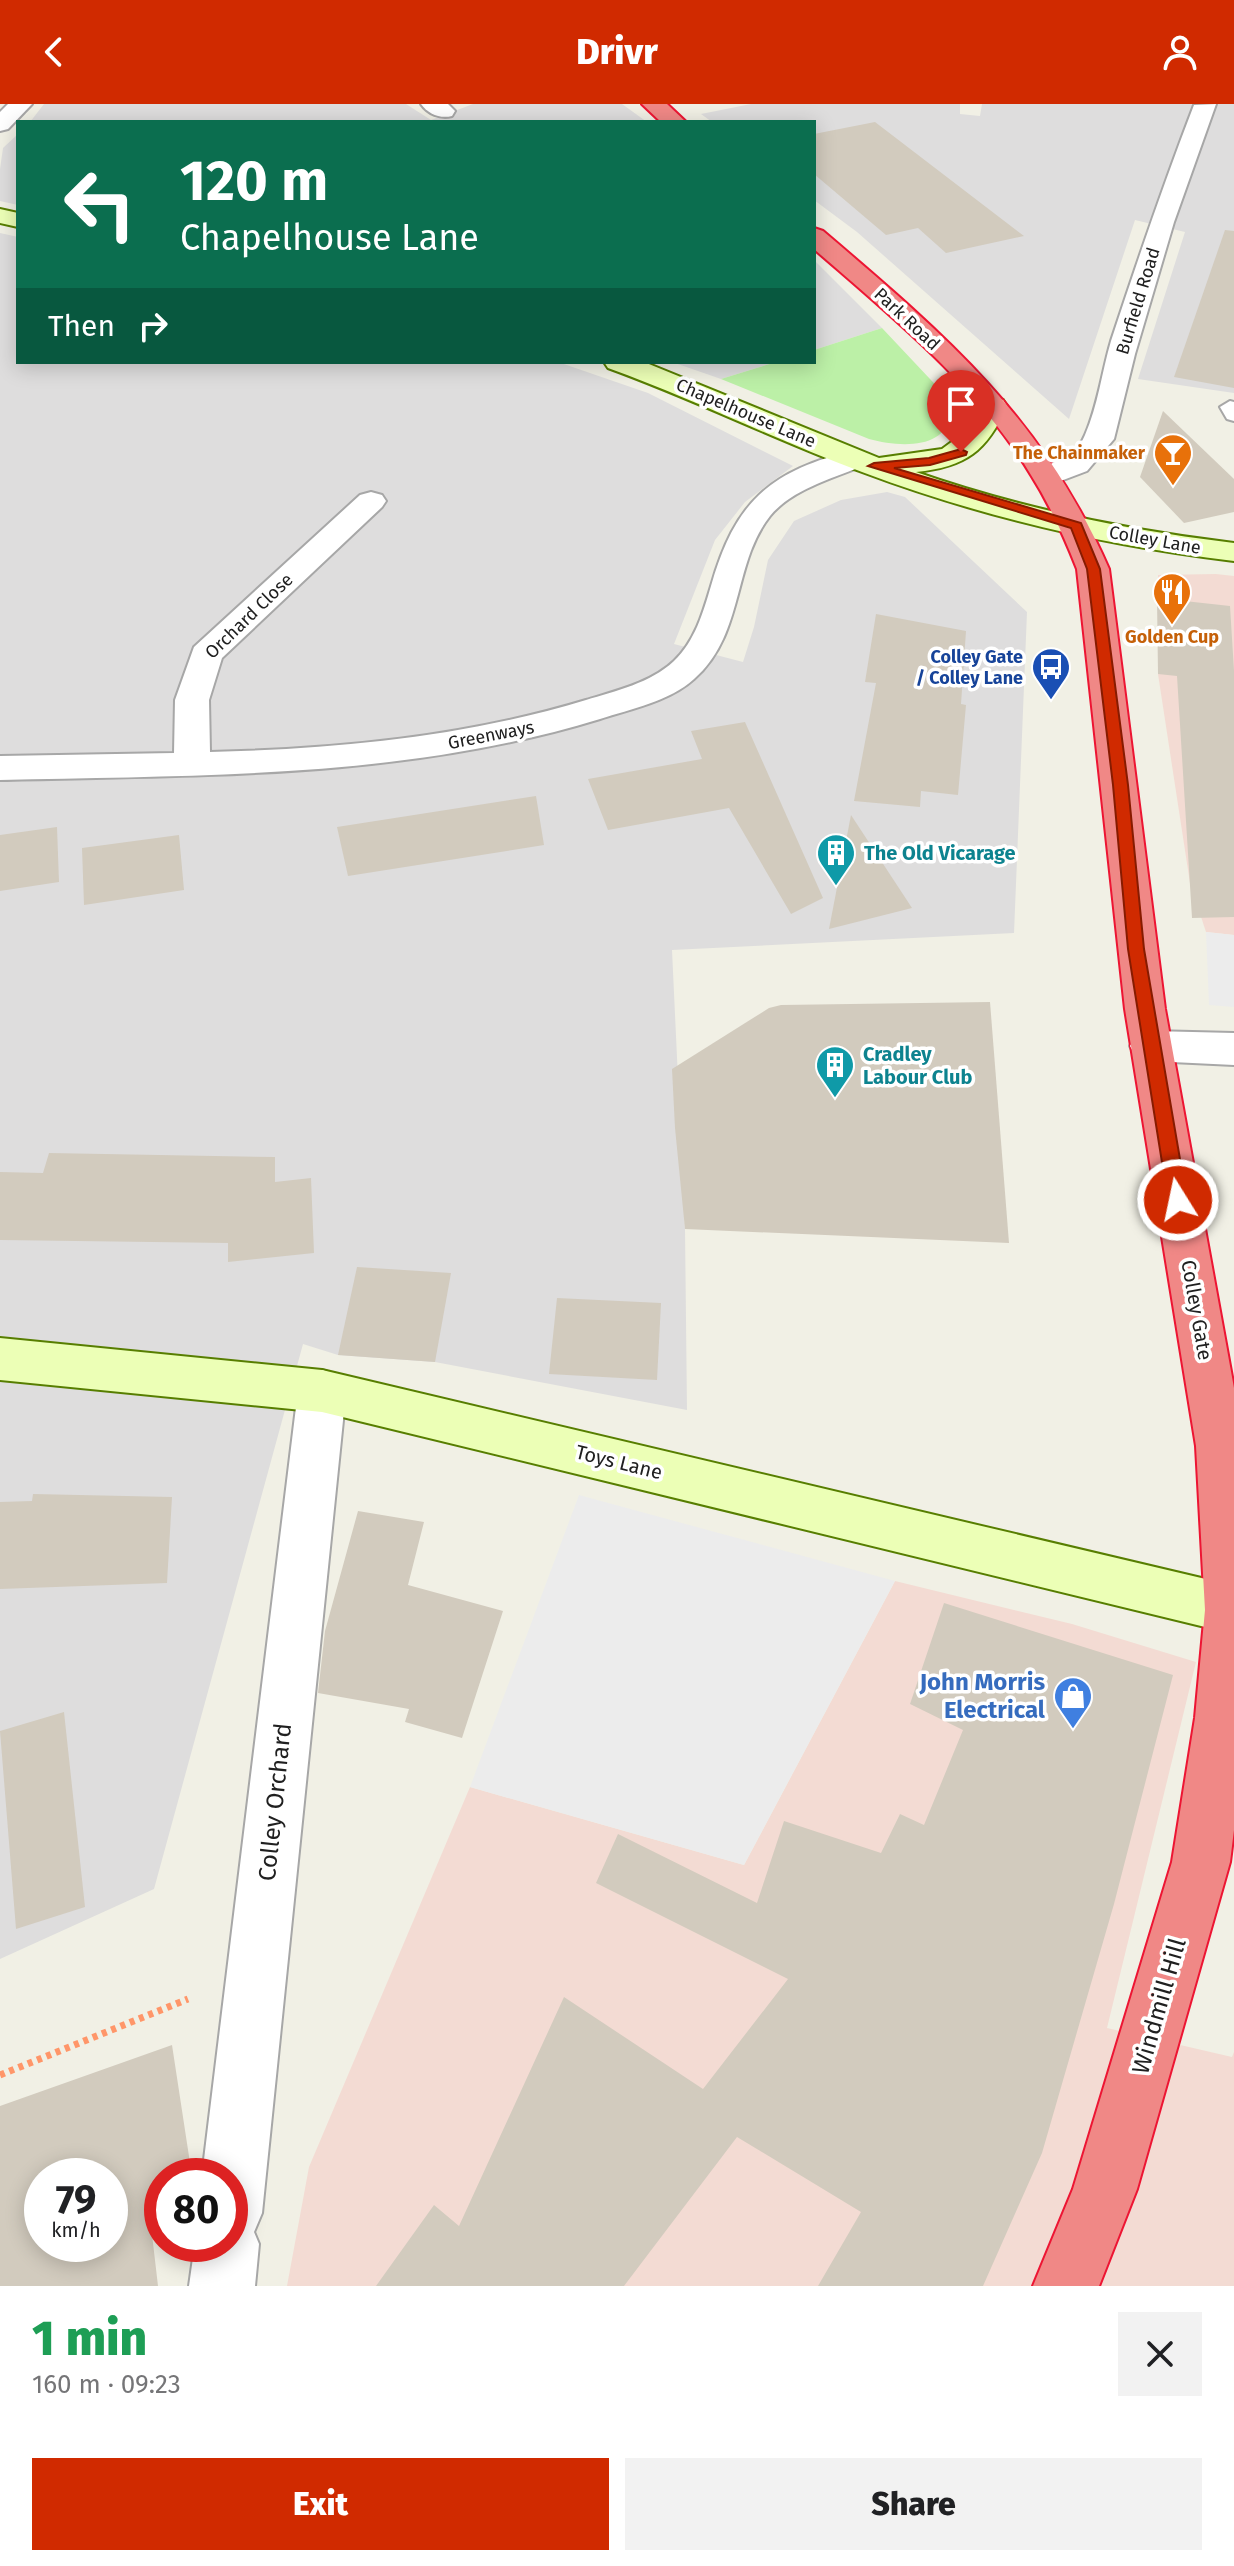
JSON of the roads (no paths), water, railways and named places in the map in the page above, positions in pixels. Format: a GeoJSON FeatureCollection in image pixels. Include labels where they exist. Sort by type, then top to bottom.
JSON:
{"type":"FeatureCollection","features":[{"type":"Feature","properties":{"kind":"highway"},"geometry":{"type":"LineString","coordinates":[[653,104],[673,120]]}},
{"type":"Feature","properties":{"kind":"highway","name":"Park Road"},"geometry":{"type":"LineString","coordinates":[[816,238],[954,363],[993,406],[1050,476],[1076,526]]}},
{"type":"Feature","properties":{"kind":"highway","name":"Colley Gate"},"geometry":{"type":"LineString","coordinates":[[1076,526],[1093,569],[1120,785],[1136,949],[1220,1446],[1231,1610],[1228,1722]]}},
{"type":"Feature","properties":{"kind":"highway","name":"Windmill Hill"},"geometry":{"type":"LineString","coordinates":[[1066,2286],[1105,2189],[1201,1862],[1228,1722]]}},
{"type":"Feature","properties":{"kind":"street"},"geometry":{"type":"LineString","coordinates":[[0,124],[21,104]]}},
{"type":"Feature","properties":{"kind":"street"},"geometry":{"type":"LineString","coordinates":[[1201,105],[1234,110]]}},
{"type":"Feature","properties":{"kind":"street","name":"Burfield Road"},"geometry":{"type":"LineString","coordinates":[[1050,476],[1077,465],[1099,439],[1121,354],[1201,105]]}},
{"type":"Feature","properties":{"kind":"street","name":"Chapelhouse Lane"},"geometry":{"type":"LineString","coordinates":[[624,364],[706,394],[864,463],[1076,526]]}},
{"type":"Feature","properties":{"kind":"street","name":"Chapelhouse Lane"},"geometry":{"type":"LineString","coordinates":[[864,463],[930,462],[961,452],[980,434],[993,406]]}},
{"type":"Feature","properties":{"kind":"street","name":"Greenways"},"geometry":{"type":"LineString","coordinates":[[0,768],[304,759],[450,744],[569,719],[653,688],[683,671],[712,636],[720,601],[744,538],[760,509],[797,483],[864,463]]}},
{"type":"Feature","properties":{"kind":"street","name":"Orchard Close"},"geometry":{"type":"LineString","coordinates":[[192,762],[192,700],[206,654],[371,501]]}},
{"type":"Feature","properties":{"kind":"street","name":"Colley Lane"},"geometry":{"type":"LineString","coordinates":[[1076,526],[1171,545],[1234,552]]}},
{"type":"Feature","properties":{"kind":"street"},"geometry":{"type":"LineString","coordinates":[[1151,1046],[1234,1049]]}},
{"type":"Feature","properties":{"kind":"street","name":"Toys Lane"},"geometry":{"type":"LineString","coordinates":[[0,1359],[322,1391],[1231,1610]]}},
{"type":"Feature","properties":{"kind":"street","name":"Colley Orchard"},"geometry":{"type":"LineString","coordinates":[[236,2158],[322,1391]]}},
{"type":"Feature","properties":{"kind":"street"},"geometry":{"type":"LineString","coordinates":[[222,2286],[225,2262]]}},
{"type":"Feature","properties":{"kind":"place","name":"The Chainmaker"},"geometry":{"type":"Point","coordinates":[1173,487]}},
{"type":"Feature","properties":{"kind":"place","name":"Golden Cup"},"geometry":{"type":"Point","coordinates":[1172,626]}},
{"type":"Feature","properties":{"kind":"place","name":"Colley Gate / Colley Lane"},"geometry":{"type":"Point","coordinates":[1051,701]}},
{"type":"Feature","properties":{"kind":"place","name":"The Old Vicarage"},"geometry":{"type":"Point","coordinates":[836,887]}},
{"type":"Feature","properties":{"kind":"place","name":"Cradley Labour Club"},"geometry":{"type":"Point","coordinates":[835,1099]}},
{"type":"Feature","properties":{"kind":"place","name":"John Morris Electrical"},"geometry":{"type":"Point","coordinates":[1073,1730]}}]}
